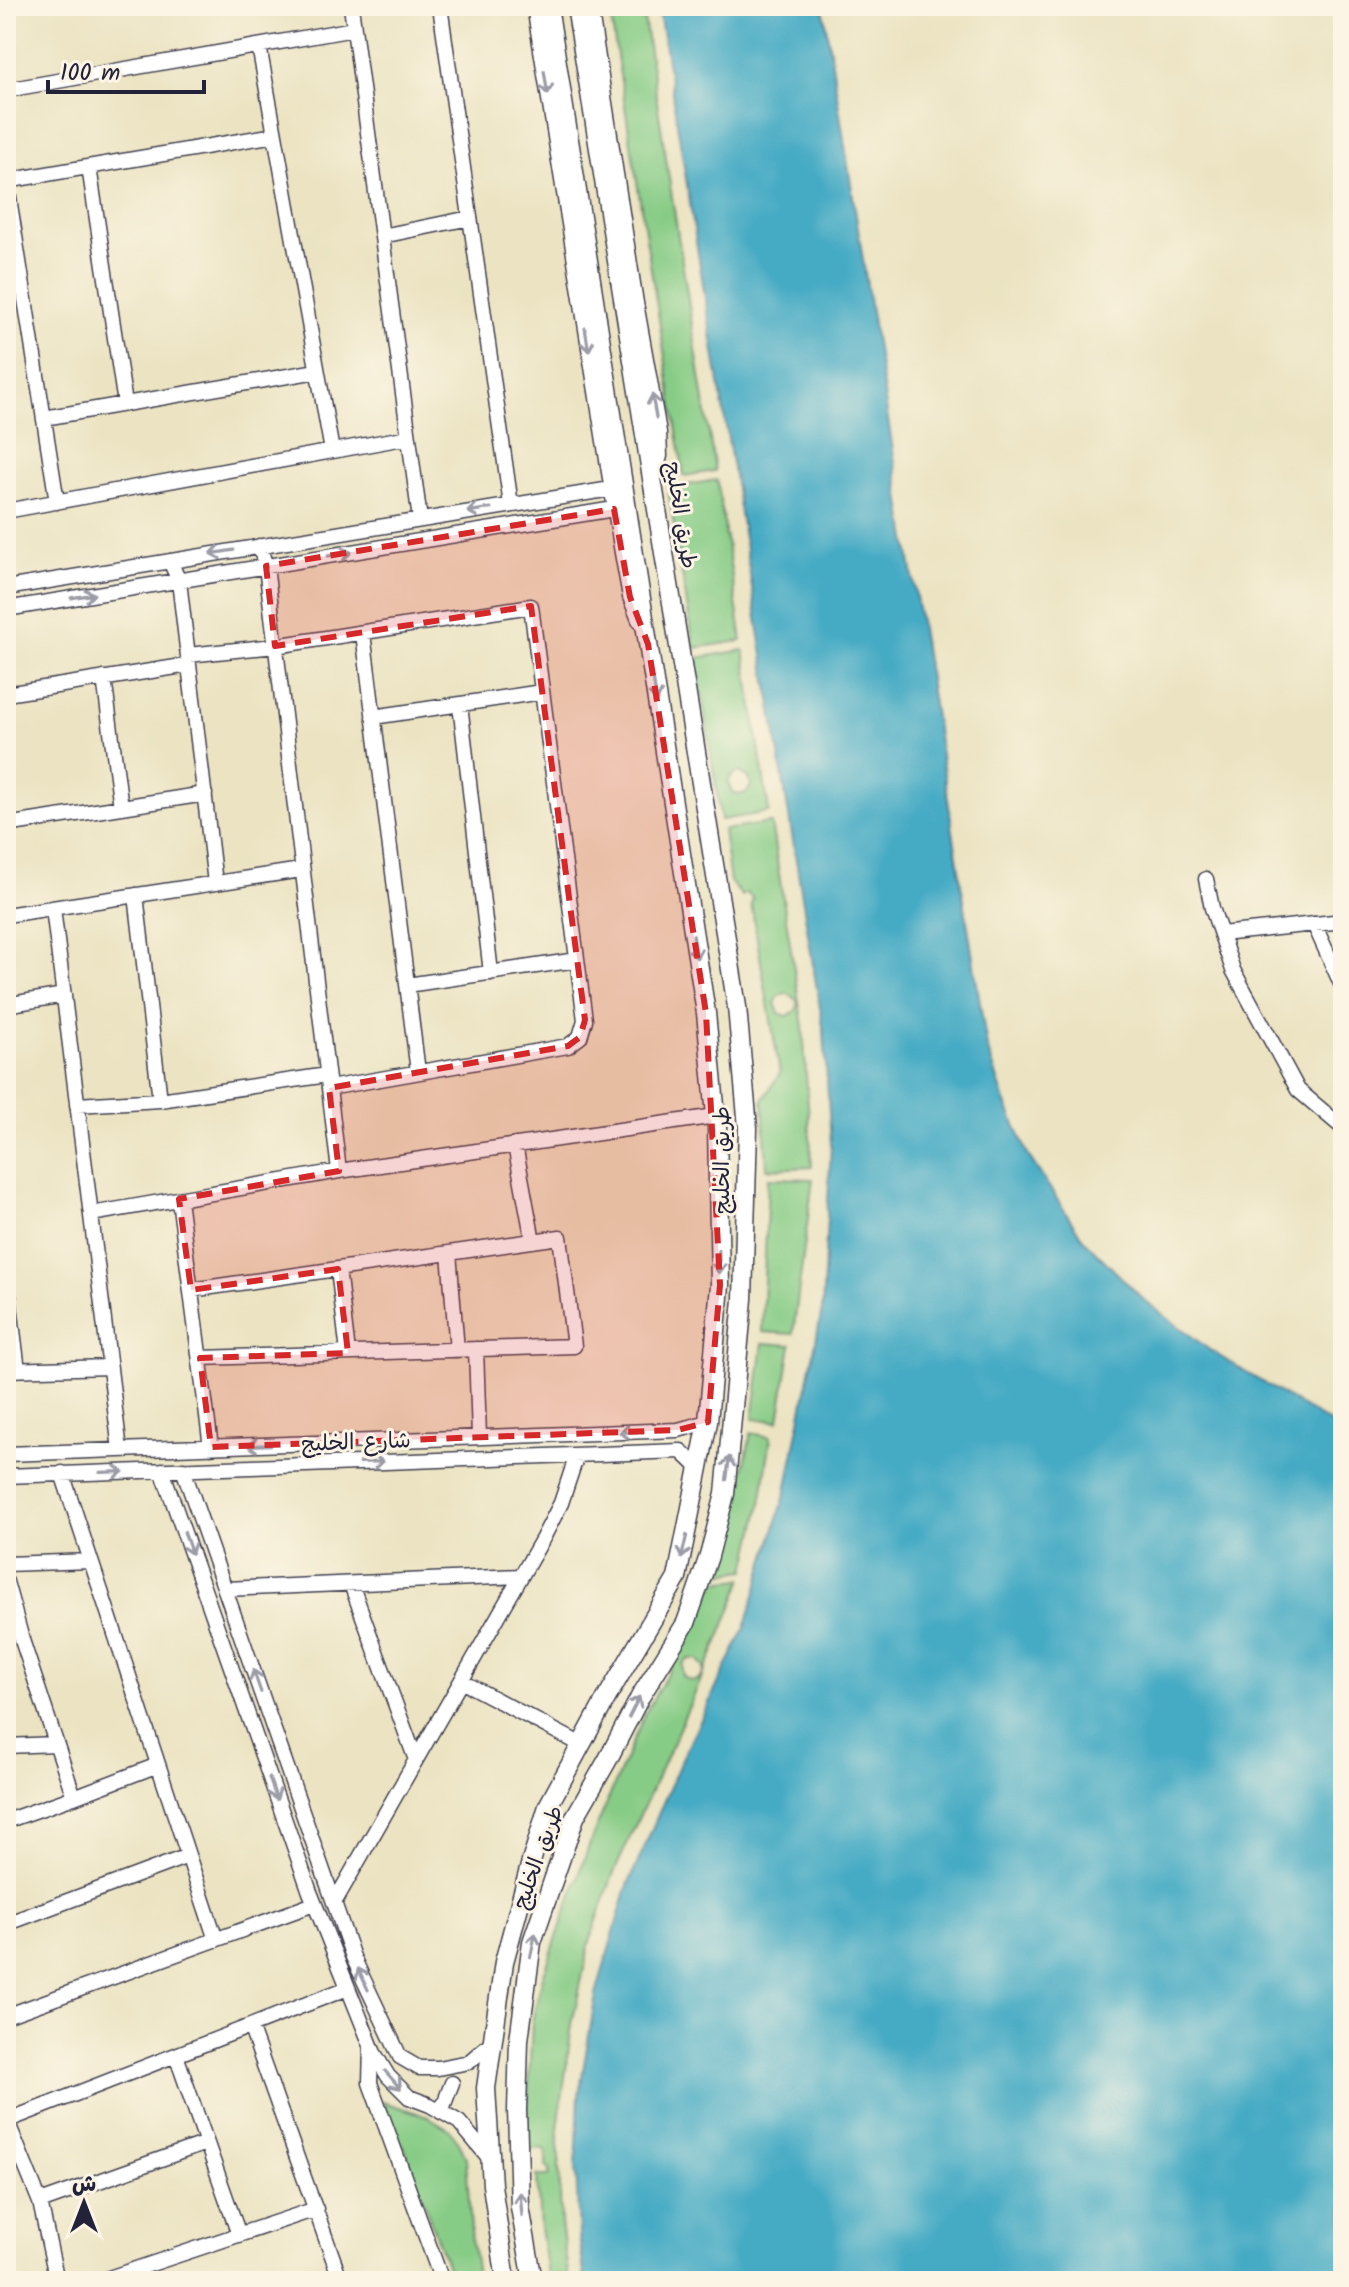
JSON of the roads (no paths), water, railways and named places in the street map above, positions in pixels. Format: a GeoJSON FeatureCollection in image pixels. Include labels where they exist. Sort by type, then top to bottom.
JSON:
{"type":"FeatureCollection","features":[{"type":"Feature","properties":{"kind":"main road","name":"طريق الخليج"},"geometry":{"type":"LineString","coordinates":[[506,2281],[490,2159],[486,2088],[504,1962],[548,1806],[677,1578],[708,1422],[720,1285],[716,1116],[706,1013],[548,6]]}},
{"type":"Feature","properties":{"kind":"main road","name":"طريق الخليج"},"geometry":{"type":"LineString","coordinates":[[533,2281],[520,2207],[517,2110],[519,2040],[532,1942],[575,1817],[640,1697],[686,1623],[709,1556],[725,1494],[743,1299],[748,1128],[737,1007],[576,6]]}},
{"type":"Feature","properties":{"kind":"street"},"geometry":{"type":"LineString","coordinates":[[351,6],[420,520]]}},
{"type":"Feature","properties":{"kind":"street"},"geometry":{"type":"LineString","coordinates":[[440,6],[511,505]]}},
{"type":"Feature","properties":{"kind":"street"},"geometry":{"type":"LineString","coordinates":[[534,6],[614,509],[630,597],[648,644]]}},
{"type":"Feature","properties":{"kind":"street"},"geometry":{"type":"LineString","coordinates":[[590,6],[659,432],[660,456],[653,482]]}},
{"type":"Feature","properties":{"kind":"street"},"geometry":{"type":"LineString","coordinates":[[6,90],[354,29]]}},
{"type":"Feature","properties":{"kind":"street"},"geometry":{"type":"LineString","coordinates":[[259,46],[332,451]]}},
{"type":"Feature","properties":{"kind":"street"},"geometry":{"type":"LineString","coordinates":[[57,502],[6,180],[275,135]]}},
{"type":"Feature","properties":{"kind":"street"},"geometry":{"type":"LineString","coordinates":[[89,167],[125,404]]}},
{"type":"Feature","properties":{"kind":"street"},"geometry":{"type":"LineString","coordinates":[[382,236],[470,218]]}},
{"type":"Feature","properties":{"kind":"street"},"geometry":{"type":"LineString","coordinates":[[44,418],[317,371]]}},
{"type":"Feature","properties":{"kind":"street"},"geometry":{"type":"LineString","coordinates":[[6,511],[409,437]]}},
{"type":"Feature","properties":{"kind":"street"},"geometry":{"type":"LineString","coordinates":[[6,588],[611,489]]}},
{"type":"Feature","properties":{"kind":"street"},"geometry":{"type":"LineString","coordinates":[[6,609],[614,509]]}},
{"type":"Feature","properties":{"kind":"street"},"geometry":{"type":"LineString","coordinates":[[259,546],[266,566],[339,1171]]}},
{"type":"Feature","properties":{"kind":"street"},"geometry":{"type":"LineString","coordinates":[[170,561],[179,581],[215,883]]}},
{"type":"Feature","properties":{"kind":"street"},"geometry":{"type":"LineString","coordinates":[[6,694],[188,660],[531,606],[585,1020],[580,1037],[568,1046],[418,1072],[160,1100],[77,1105]]}},
{"type":"Feature","properties":{"kind":"street"},"geometry":{"type":"LineString","coordinates":[[363,633],[418,1072]]}},
{"type":"Feature","properties":{"kind":"street"},"geometry":{"type":"LineString","coordinates":[[104,678],[121,807]]}},
{"type":"Feature","properties":{"kind":"street"},"geometry":{"type":"LineString","coordinates":[[373,717],[542,692]]}},
{"type":"Feature","properties":{"kind":"street"},"geometry":{"type":"LineString","coordinates":[[460,704],[491,973]]}},
{"type":"Feature","properties":{"kind":"street"},"geometry":{"type":"LineString","coordinates":[[6,825],[205,794]]}},
{"type":"Feature","properties":{"kind":"street"},"geometry":{"type":"LineString","coordinates":[[6,915],[301,870]]}},
{"type":"Feature","properties":{"kind":"street"},"geometry":{"type":"LineString","coordinates":[[1206,879],[1233,970],[1298,1090],[1343,1128]]}},
{"type":"Feature","properties":{"kind":"street"},"geometry":{"type":"LineString","coordinates":[[136,895],[160,1100]]}},
{"type":"Feature","properties":{"kind":"street"},"geometry":{"type":"LineString","coordinates":[[53,908],[120,1450]]}},
{"type":"Feature","properties":{"kind":"street"},"geometry":{"type":"LineString","coordinates":[[1221,934],[1343,921]]}},
{"type":"Feature","properties":{"kind":"street"},"geometry":{"type":"LineString","coordinates":[[1314,924],[1343,988]]}},
{"type":"Feature","properties":{"kind":"street"},"geometry":{"type":"LineString","coordinates":[[407,985],[577,960]]}},
{"type":"Feature","properties":{"kind":"street"},"geometry":{"type":"LineString","coordinates":[[6,1005],[64,995]]}},
{"type":"Feature","properties":{"kind":"street"},"geometry":{"type":"LineString","coordinates":[[91,1214],[339,1171],[716,1116]]}},
{"type":"Feature","properties":{"kind":"street"},"geometry":{"type":"LineString","coordinates":[[515,1145],[533,1241]]}},
{"type":"Feature","properties":{"kind":"street"},"geometry":{"type":"LineString","coordinates":[[179,1199],[211,1447]]}},
{"type":"Feature","properties":{"kind":"street"},"geometry":{"type":"LineString","coordinates":[[191,1290],[560,1237],[574,1346],[200,1358]]}},
{"type":"Feature","properties":{"kind":"street"},"geometry":{"type":"LineString","coordinates":[[449,1253],[457,1350]]}},
{"type":"Feature","properties":{"kind":"street"},"geometry":{"type":"LineString","coordinates":[[338,1269],[348,1353]]}},
{"type":"Feature","properties":{"kind":"street"},"geometry":{"type":"LineString","coordinates":[[6,1281],[12,1370],[110,1367]]}},
{"type":"Feature","properties":{"kind":"street"},"geometry":{"type":"LineString","coordinates":[[476,1349],[479,1437]]}},
{"type":"Feature","properties":{"kind":"street"},"geometry":{"type":"LineString","coordinates":[[6,1454],[678,1430],[708,1422]]}},
{"type":"Feature","properties":{"kind":"street","name":"شارع الخليج"},"geometry":{"type":"LineString","coordinates":[[6,1476],[681,1451],[700,1469]]}},
{"type":"Feature","properties":{"kind":"street"},"geometry":{"type":"LineString","coordinates":[[334,1903],[561,1503],[577,1455]]}},
{"type":"Feature","properties":{"kind":"street"},"geometry":{"type":"LineString","coordinates":[[183,1469],[353,1957],[400,2057],[419,2068],[438,2068],[469,2062],[492,2042]]}},
{"type":"Feature","properties":{"kind":"street"},"geometry":{"type":"LineString","coordinates":[[162,1470],[314,1904],[371,2045],[388,2076],[409,2097],[459,2122],[490,2159]]}},
{"type":"Feature","properties":{"kind":"street"},"geometry":{"type":"LineString","coordinates":[[62,1473],[216,1940]]}},
{"type":"Feature","properties":{"kind":"street"},"geometry":{"type":"LineString","coordinates":[[6,1564],[91,1561]]}},
{"type":"Feature","properties":{"kind":"street"},"geometry":{"type":"LineString","coordinates":[[225,1589],[521,1576]]}},
{"type":"Feature","properties":{"kind":"street"},"geometry":{"type":"LineString","coordinates":[[6,1582],[74,1797]]}},
{"type":"Feature","properties":{"kind":"street"},"geometry":{"type":"LineString","coordinates":[[351,1584],[416,1760]]}},
{"type":"Feature","properties":{"kind":"street"},"geometry":{"type":"LineString","coordinates":[[6,1644],[23,1643]]}},
{"type":"Feature","properties":{"kind":"street"},"geometry":{"type":"LineString","coordinates":[[461,1681],[582,1745]]}},
{"type":"Feature","properties":{"kind":"street"},"geometry":{"type":"LineString","coordinates":[[6,1746],[56,1744]]}},
{"type":"Feature","properties":{"kind":"street"},"geometry":{"type":"LineString","coordinates":[[6,1821],[158,1765]]}},
{"type":"Feature","properties":{"kind":"street"},"geometry":{"type":"LineString","coordinates":[[6,1924],[188,1856]]}},
{"type":"Feature","properties":{"kind":"street"},"geometry":{"type":"LineString","coordinates":[[6,2016],[314,1904]]}},
{"type":"Feature","properties":{"kind":"street"},"geometry":{"type":"LineString","coordinates":[[57,2281],[40,2202],[7,2121],[348,1988]]}},
{"type":"Feature","properties":{"kind":"street"},"geometry":{"type":"LineString","coordinates":[[250,2026],[341,2281]]}},
{"type":"Feature","properties":{"kind":"street"},"geometry":{"type":"LineString","coordinates":[[371,2045],[370,2083],[442,2281]]}},
{"type":"Feature","properties":{"kind":"street"},"geometry":{"type":"LineString","coordinates":[[176,2055],[239,2235]]}},
{"type":"Feature","properties":{"kind":"street"},"geometry":{"type":"LineString","coordinates":[[441,2112],[452,2083]]}},
{"type":"Feature","properties":{"kind":"street"},"geometry":{"type":"LineString","coordinates":[[40,2202],[206,2143]]}},
{"type":"Feature","properties":{"kind":"street"},"geometry":{"type":"LineString","coordinates":[[100,2281],[316,2209]]}},
{"type":"Feature","properties":{"kind":"water"},"geometry":{"type":"Polygon","coordinates":[[[658,6],[823,6],[987,1047],[1028,1155],[1084,1240],[1144,1300],[1211,1351],[1343,1431],[1343,2281],[585,2281],[576,2168],[579,2094],[596,1994],[626,1890],[680,1763],[745,1628],[786,1491],[822,1310],[831,1145],[824,1033],[658,6]]]}}]}
